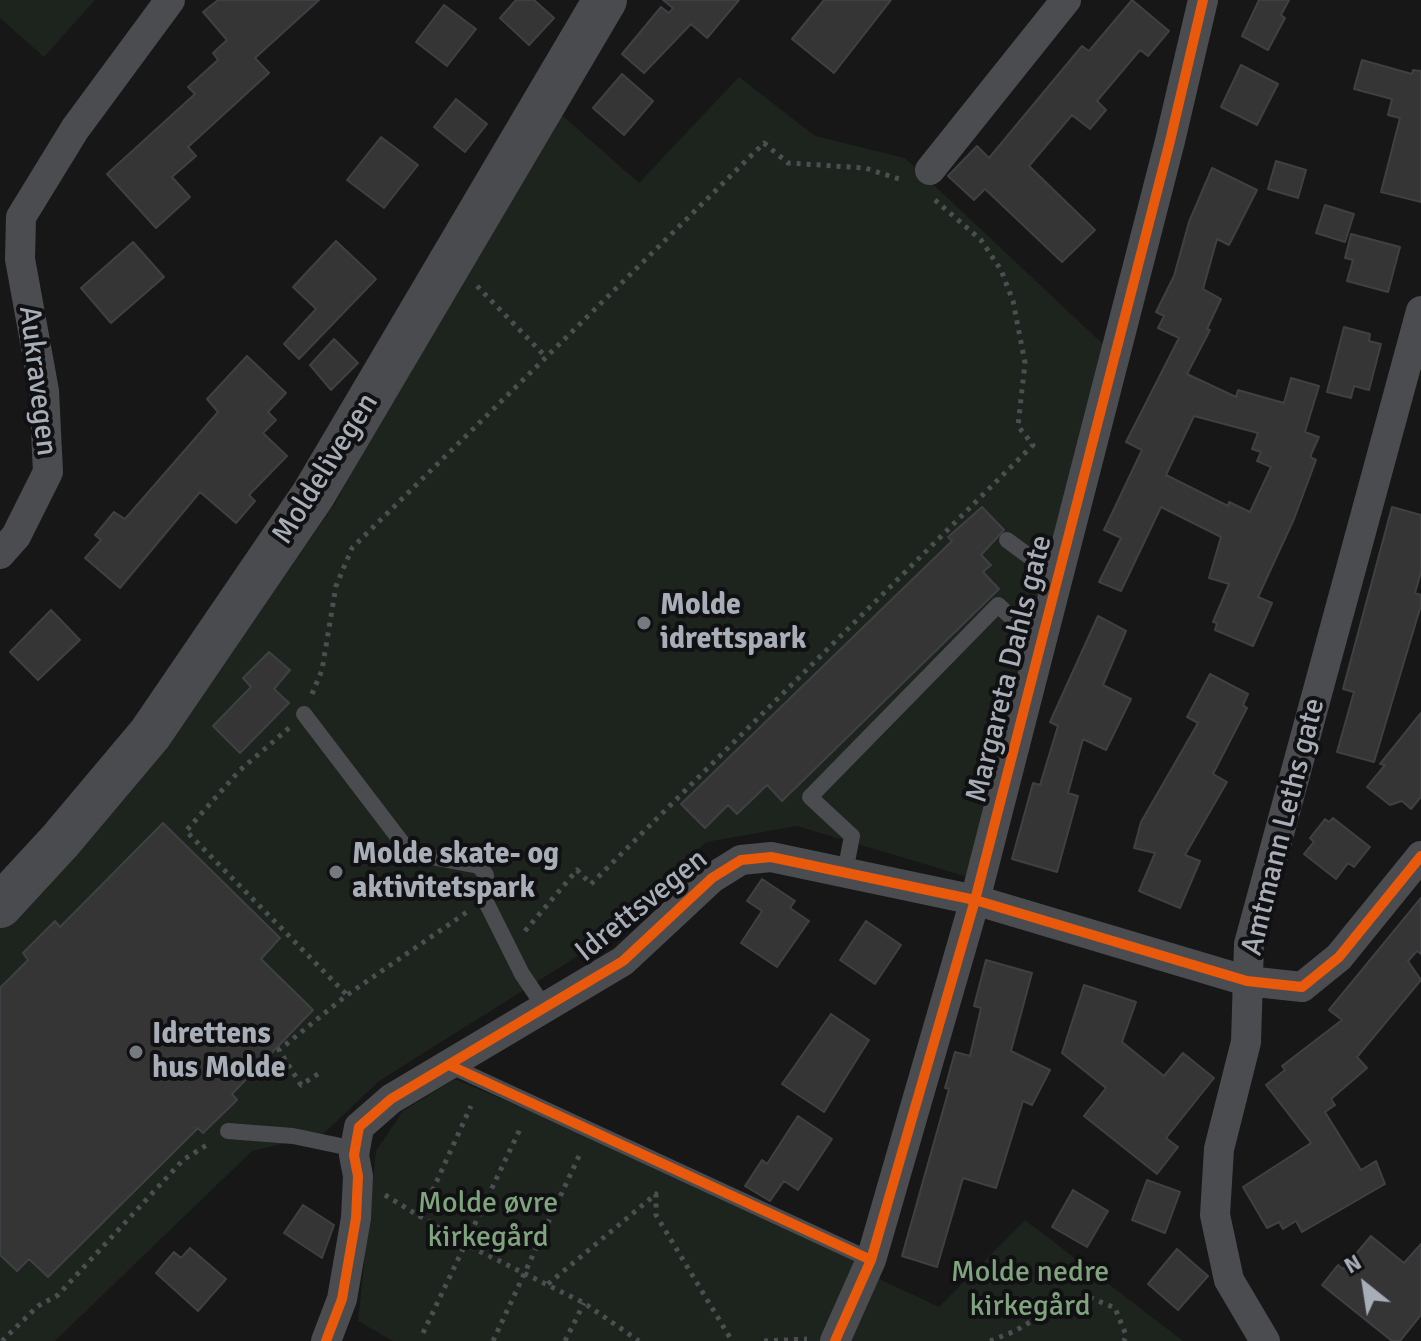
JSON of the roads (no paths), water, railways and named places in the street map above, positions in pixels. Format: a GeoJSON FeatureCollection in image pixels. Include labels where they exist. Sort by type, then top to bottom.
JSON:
{"type":"FeatureCollection","features":[{"type":"Feature","properties":{"kind":"main road","name":"Moldelivegen"},"geometry":{"type":"LineString","coordinates":[[0,906],[60,841],[150,734],[313,495],[605,0]]}},
{"type":"Feature","properties":{"kind":"street","name":"Aukravegen"},"geometry":{"type":"LineString","coordinates":[[0,554],[16,536],[48,472],[44,391],[10,215],[170,0]]}},
{"type":"Feature","properties":{"kind":"street"},"geometry":{"type":"LineString","coordinates":[[922,183],[1066,0]]}},
{"type":"Feature","properties":{"kind":"street","name":"Margareta Dahls gate"},"geometry":{"type":"LineString","coordinates":[[835,1341],[871,1260],[975,900],[1170,141],[1203,0]]}},
{"type":"Feature","properties":{"kind":"street","name":"Amtmann Leths gate"},"geometry":{"type":"LineString","coordinates":[[1265,1341],[1229,1280],[1215,1215],[1219,1149],[1246,1042],[1249,944],[1421,311]]}},
{"type":"Feature","properties":{"kind":"street","name":"Idrettsvegen"},"geometry":{"type":"LineString","coordinates":[[326,1341],[344,1285],[356,1218],[359,1127],[391,1099],[623,961],[712,878],[741,860],[771,857],[975,900],[1247,981],[1302,987],[1339,957],[1421,856]]}},
{"type":"Feature","properties":{"kind":"lane"},"geometry":{"type":"LineString","coordinates":[[1007,540],[1034,560],[1061,567]]}},
{"type":"Feature","properties":{"kind":"lane"},"geometry":{"type":"LineString","coordinates":[[845,872],[852,836],[810,797],[998,605],[1023,628],[1043,635]]}},
{"type":"Feature","properties":{"kind":"lane"},"geometry":{"type":"LineString","coordinates":[[304,714],[410,853],[479,866],[486,875],[485,900],[545,1008]]}},
{"type":"Feature","properties":{"kind":"lane"},"geometry":{"type":"LineString","coordinates":[[449,1065],[871,1260]]}},
{"type":"Feature","properties":{"kind":"lane"},"geometry":{"type":"LineString","coordinates":[[228,1131],[293,1136],[356,1162]]}},
{"type":"Feature","properties":{"kind":"place","name":"Molde idrettspark"},"geometry":{"type":"Point","coordinates":[644,623]}},
{"type":"Feature","properties":{"kind":"place","name":"Molde skate- og aktivitetspark"},"geometry":{"type":"Point","coordinates":[336,872]}},
{"type":"Feature","properties":{"kind":"place","name":"Idrettens hus Molde"},"geometry":{"type":"Point","coordinates":[136,1052]}},
{"type":"Feature","properties":{"kind":"park label","name":"Molde øvre kirkegård"},"geometry":{"type":"Point","coordinates":[488,1221]}},
{"type":"Feature","properties":{"kind":"park label","name":"Molde nedre kirkegård"},"geometry":{"type":"Point","coordinates":[1030,1290]}}]}
